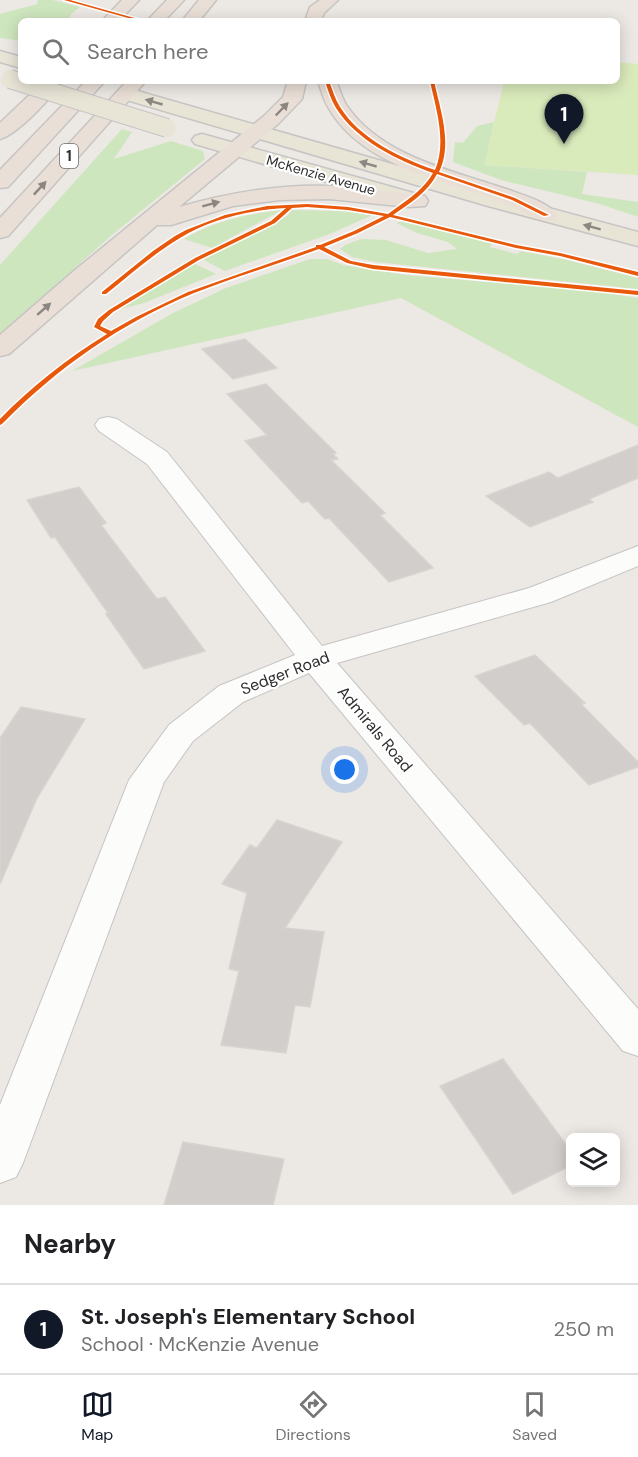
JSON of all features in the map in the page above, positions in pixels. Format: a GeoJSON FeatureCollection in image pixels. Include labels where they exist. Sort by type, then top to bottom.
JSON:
{"type":"FeatureCollection","features":[{"type":"Feature","properties":{"kind":"highway"},"geometry":{"type":"LineString","coordinates":[[113,18],[131,0]]}},
{"type":"Feature","properties":{"kind":"highway"},"geometry":{"type":"LineString","coordinates":[[158,18],[176,0]]}},
{"type":"Feature","properties":{"kind":"highway"},"geometry":{"type":"LineString","coordinates":[[192,18],[208,0]]}},
{"type":"Feature","properties":{"kind":"highway"},"geometry":{"type":"LineString","coordinates":[[315,18],[316,11],[331,0]]}},
{"type":"Feature","properties":{"kind":"highway"},"geometry":{"type":"LineString","coordinates":[[330,18],[331,0]]}},
{"type":"Feature","properties":{"kind":"highway"},"geometry":{"type":"LineString","coordinates":[[0,132],[19,117],[51,84]]}},
{"type":"Feature","properties":{"kind":"highway","name":"1"},"geometry":{"type":"LineString","coordinates":[[0,182],[93,84]]}},
{"type":"Feature","properties":{"kind":"highway","name":"1"},"geometry":{"type":"LineString","coordinates":[[0,231],[134,84]]}},
{"type":"Feature","properties":{"kind":"highway"},"geometry":{"type":"LineString","coordinates":[[0,348],[136,231],[258,132],[292,99],[296,84]]}},
{"type":"Feature","properties":{"kind":"highway"},"geometry":{"type":"LineString","coordinates":[[328,84],[332,98],[341,114],[377,144],[428,170],[510,197],[546,215]]}},
{"type":"Feature","properties":{"kind":"highway"},"geometry":{"type":"LineString","coordinates":[[136,231],[190,210],[248,196],[314,192],[417,201]]}},
{"type":"Feature","properties":{"kind":"main road"},"geometry":{"type":"LineString","coordinates":[[0,56],[18,62]]}},
{"type":"Feature","properties":{"kind":"main road","name":"McKenzie Avenue"},"geometry":{"type":"LineString","coordinates":[[27,84],[303,171],[618,251],[638,252]]}},
{"type":"Feature","properties":{"kind":"main road","name":"McKenzie Avenue"},"geometry":{"type":"LineString","coordinates":[[91,84],[546,215],[638,239]]}},
{"type":"Feature","properties":{"kind":"street","name":"Admirals Road"},"geometry":{"type":"LineString","coordinates":[[108,425],[157,458],[315,659],[638,1039]]}},
{"type":"Feature","properties":{"kind":"street","name":"Sedger Road"},"geometry":{"type":"LineString","coordinates":[[0,1163],[147,780],[181,734],[231,694],[315,659],[540,595],[638,555]]}},
{"type":"Feature","properties":{"kind":"green space"},"geometry":{"type":"Polygon","coordinates":[[[38,0],[53,0],[80,7],[69,18],[18,18],[18,41],[0,38],[0,14],[37,4],[38,0]]]}},
{"type":"Feature","properties":{"kind":"green space"},"geometry":{"type":"Polygon","coordinates":[[[620,62],[638,64],[638,175],[484,165],[503,84],[620,84],[620,62]]]}},
{"type":"Feature","properties":{"kind":"green space"},"geometry":{"type":"Polygon","coordinates":[[[494,122],[485,165],[587,172],[582,194],[638,202],[638,217],[600,204],[501,180],[453,162],[455,142],[463,143],[477,126],[494,122]]]}},
{"type":"Feature","properties":{"kind":"green space"},"geometry":{"type":"Polygon","coordinates":[[[122,129],[132,132],[114,159],[171,141],[203,151],[205,159],[112,235],[0,334],[0,265],[122,129]]]}},
{"type":"Feature","properties":{"kind":"green space"},"geometry":{"type":"Polygon","coordinates":[[[282,210],[212,248],[184,239],[207,227],[231,219],[282,210]]]}},
{"type":"Feature","properties":{"kind":"green space"},"geometry":{"type":"Polygon","coordinates":[[[292,210],[339,211],[373,215],[327,235],[225,271],[202,259],[287,216],[292,210]]]}},
{"type":"Feature","properties":{"kind":"green space"},"geometry":{"type":"Polygon","coordinates":[[[403,221],[492,244],[490,247],[517,254],[521,251],[567,260],[638,278],[638,289],[376,262],[352,257],[340,249],[361,239],[386,240],[428,253],[457,249],[448,242],[417,233],[396,223],[403,221]]]}},
{"type":"Feature","properties":{"kind":"green space"},"geometry":{"type":"Polygon","coordinates":[[[310,259],[327,259],[343,265],[406,275],[593,291],[638,298],[638,427],[401,298],[72,371],[173,313],[226,288],[310,259]]]}},
{"type":"Feature","properties":{"kind":"green space"},"geometry":{"type":"Polygon","coordinates":[[[193,263],[216,274],[144,303],[121,309],[193,263]]]}},
{"type":"Feature","properties":{"kind":"building"},"geometry":{"type":"Polygon","coordinates":[[[245,339],[277,368],[233,379],[202,349],[245,339]]]}},
{"type":"Feature","properties":{"kind":"building"},"geometry":{"type":"Polygon","coordinates":[[[266,384],[336,453],[333,454],[338,459],[331,460],[385,513],[380,515],[433,568],[389,582],[329,518],[325,519],[308,501],[302,503],[245,441],[267,435],[227,394],[266,384]]]}},
{"type":"Feature","properties":{"kind":"building"},"geometry":{"type":"Polygon","coordinates":[[[638,445],[638,478],[589,499],[593,502],[530,527],[486,496],[549,472],[558,478],[638,445]]]}},
{"type":"Feature","properties":{"kind":"building"},"geometry":{"type":"Polygon","coordinates":[[[79,487],[106,523],[101,525],[157,599],[165,597],[205,651],[144,669],[106,614],[108,613],[55,537],[51,538],[27,500],[79,487]]]}},
{"type":"Feature","properties":{"kind":"building"},"geometry":{"type":"Polygon","coordinates":[[[535,655],[585,703],[581,704],[638,762],[638,767],[589,785],[530,723],[524,725],[475,676],[535,655]]]}},
{"type":"Feature","properties":{"kind":"building"},"geometry":{"type":"Polygon","coordinates":[[[21,707],[85,719],[37,798],[0,884],[0,738],[21,707]]]}},
{"type":"Feature","properties":{"kind":"building"},"geometry":{"type":"Polygon","coordinates":[[[277,820],[342,842],[285,928],[324,932],[310,1007],[295,1005],[286,1053],[221,1045],[239,971],[229,969],[247,893],[222,884],[250,845],[257,848],[277,820]]]}},
{"type":"Feature","properties":{"kind":"building"},"geometry":{"type":"Polygon","coordinates":[[[503,1059],[566,1145],[566,1168],[513,1194],[440,1086],[503,1059]]]}},
{"type":"Feature","properties":{"kind":"building"},"geometry":{"type":"Polygon","coordinates":[[[183,1142],[284,1159],[273,1205],[164,1205],[183,1142]]]}},
{"type":"Feature","properties":{"kind":"cycle path"},"geometry":{"type":"LineString","coordinates":[[66,0],[132,18]]}},
{"type":"Feature","properties":{"kind":"cycle path"},"geometry":{"type":"LineString","coordinates":[[328,84],[337,106],[353,127],[375,144],[429,170],[514,199],[546,215]]}},
{"type":"Feature","properties":{"kind":"cycle path"},"geometry":{"type":"LineString","coordinates":[[0,423],[20,402],[64,365],[138,318],[190,293],[356,232],[388,216],[414,198],[433,178],[442,156],[442,131],[433,84]]}},
{"type":"Feature","properties":{"kind":"cycle path"},"geometry":{"type":"LineString","coordinates":[[104,293],[155,252],[188,231],[227,216],[267,208],[307,206],[390,215],[516,247],[560,254],[638,274]]}},
{"type":"Feature","properties":{"kind":"cycle path"},"geometry":{"type":"LineString","coordinates":[[110,333],[97,327],[100,320],[111,311],[197,259],[273,222],[290,207]]}},
{"type":"Feature","properties":{"kind":"cycle path"},"geometry":{"type":"LineString","coordinates":[[318,246],[349,262],[373,267],[638,293]]}},
{"type":"Feature","properties":{"kind":"place","name":"St. Joseph's Elementary School"},"geometry":{"type":"Point","coordinates":[564,144]}}]}
